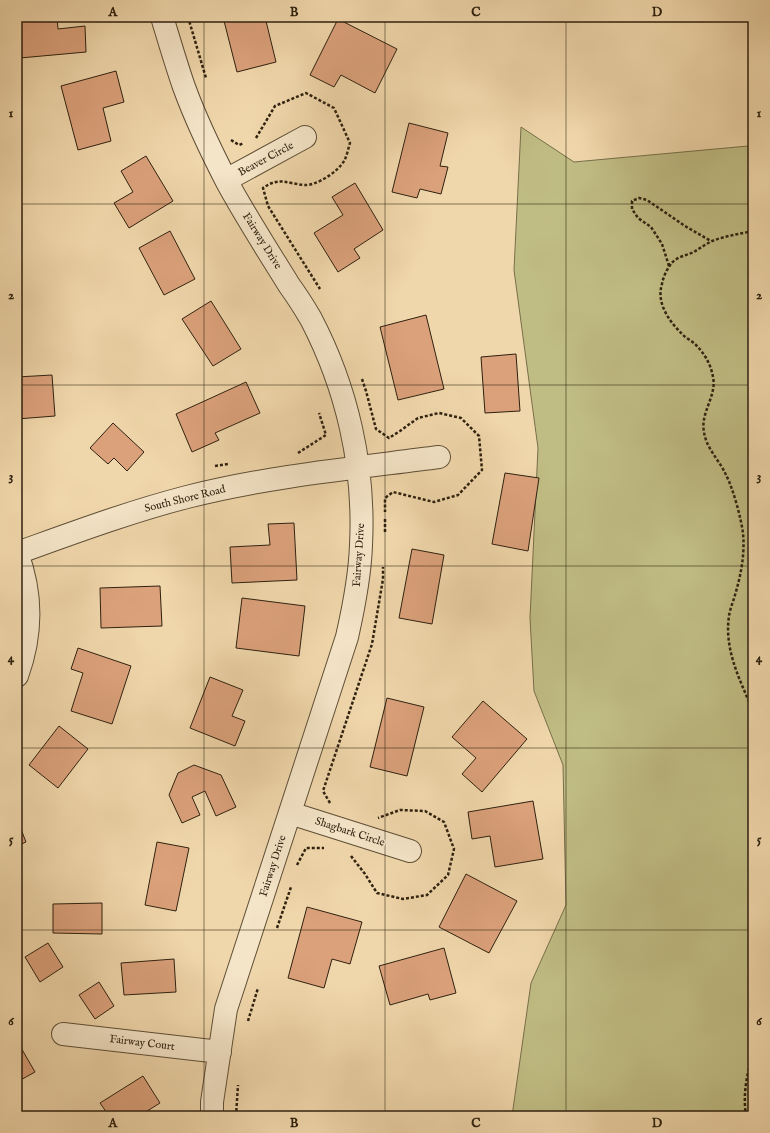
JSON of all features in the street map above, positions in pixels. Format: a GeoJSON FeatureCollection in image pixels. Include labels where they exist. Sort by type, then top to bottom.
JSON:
{"type":"FeatureCollection","features":[{"type":"Feature","properties":{"kind":"street","name":"Fairway Drive"},"geometry":{"type":"LineString","coordinates":[[162,17],[187,94],[200,128],[241,207],[310,318],[330,360],[346,407],[358,467],[361,502],[361,545],[357,592],[347,637],[226,1009],[212,1102],[212,1116]]}},
{"type":"Feature","properties":{"kind":"street","name":"Beaver Circle"},"geometry":{"type":"LineString","coordinates":[[226,180],[305,137]]}},
{"type":"Feature","properties":{"kind":"street","name":"South Shore Road"},"geometry":{"type":"LineString","coordinates":[[17,676],[25,650],[29,623],[28,593],[22,566],[17,553],[115,518],[188,497],[265,481],[439,457]]}},
{"type":"Feature","properties":{"kind":"street","name":"Shagbark Circle"},"geometry":{"type":"LineString","coordinates":[[290,813],[410,851]]}},
{"type":"Feature","properties":{"kind":"street","name":"Fairway Court"},"geometry":{"type":"LineString","coordinates":[[63,1034],[220,1052]]}},
{"type":"Feature","properties":{"kind":"path"},"geometry":{"type":"LineString","coordinates":[[188,17],[208,85]]}},
{"type":"Feature","properties":{"kind":"path"},"geometry":{"type":"LineString","coordinates":[[251,140],[257,138],[275,106],[306,93],[334,108],[350,143],[344,163],[327,178],[307,186],[272,181],[263,188]]}},
{"type":"Feature","properties":{"kind":"path"},"geometry":{"type":"LineString","coordinates":[[229,139],[240,145],[245,143]]}},
{"type":"Feature","properties":{"kind":"path"},"geometry":{"type":"LineString","coordinates":[[669,266],[662,244],[651,227],[638,218],[632,209],[632,201],[639,198],[647,200],[685,226],[711,241]]}},
{"type":"Feature","properties":{"kind":"path"},"geometry":{"type":"LineString","coordinates":[[753,231],[711,241],[693,252],[678,258],[669,266],[661,285],[661,300],[665,313],[671,323],[697,346],[708,361],[714,378],[713,392],[707,408],[703,432],[727,476],[738,510],[743,532],[741,576],[729,615],[729,647],[734,666],[753,711]]}},
{"type":"Feature","properties":{"kind":"path"},"geometry":{"type":"LineString","coordinates":[[297,454],[326,435],[319,414]]}},
{"type":"Feature","properties":{"kind":"path"},"geometry":{"type":"LineString","coordinates":[[220,465],[236,463]]}},
{"type":"Feature","properties":{"kind":"path"},"geometry":{"type":"LineString","coordinates":[[297,865],[306,848],[331,848]]}},
{"type":"Feature","properties":{"kind":"path"},"geometry":{"type":"LineString","coordinates":[[276,931],[293,880]]}},
{"type":"Feature","properties":{"kind":"path"},"geometry":{"type":"LineString","coordinates":[[246,1026],[260,981]]}},
{"type":"Feature","properties":{"kind":"path"},"geometry":{"type":"LineString","coordinates":[[746,1116],[744,1101],[749,1067],[753,1056]]}},
{"type":"Feature","properties":{"kind":"path"},"geometry":{"type":"LineString","coordinates":[[236,1116],[238,1082]]}},
{"type":"Feature","properties":{"kind":"shaded area"},"geometry":{"type":"Polygon","coordinates":[[[521,127],[574,162],[748,146],[753,141],[753,1116],[512,1116],[531,983],[566,905],[563,765],[534,691],[530,618],[538,448],[514,270],[521,127]]]}},
{"type":"Feature","properties":{"kind":"building"},"geometry":{"type":"Polygon","coordinates":[[[17,17],[57,17],[58,29],[85,26],[86,52],[20,58],[17,17]]]}},
{"type":"Feature","properties":{"kind":"building"},"geometry":{"type":"Polygon","coordinates":[[[223,17],[265,17],[276,62],[237,72],[223,17]]]}},
{"type":"Feature","properties":{"kind":"building"},"geometry":{"type":"Polygon","coordinates":[[[338,19],[397,49],[375,93],[341,75],[334,87],[310,75],[338,19]]]}},
{"type":"Feature","properties":{"kind":"building"},"geometry":{"type":"Polygon","coordinates":[[[116,71],[124,102],[103,108],[111,141],[78,150],[61,86],[116,71]]]}},
{"type":"Feature","properties":{"kind":"building"},"geometry":{"type":"Polygon","coordinates":[[[409,123],[448,133],[440,166],[448,167],[441,194],[420,189],[417,198],[392,192],[409,123]]]}},
{"type":"Feature","properties":{"kind":"building"},"geometry":{"type":"Polygon","coordinates":[[[146,156],[173,201],[129,228],[114,203],[133,192],[121,171],[146,156]]]}},
{"type":"Feature","properties":{"kind":"building"},"geometry":{"type":"Polygon","coordinates":[[[355,183],[383,230],[354,249],[360,258],[338,272],[314,233],[343,215],[332,197],[355,183]]]}},
{"type":"Feature","properties":{"kind":"building"},"geometry":{"type":"Polygon","coordinates":[[[170,231],[195,279],[164,295],[139,248],[170,231]]]}},
{"type":"Feature","properties":{"kind":"building"},"geometry":{"type":"Polygon","coordinates":[[[211,301],[241,349],[213,366],[182,319],[211,301]]]}},
{"type":"Feature","properties":{"kind":"building"},"geometry":{"type":"Polygon","coordinates":[[[426,315],[444,389],[398,400],[380,327],[426,315]]]}},
{"type":"Feature","properties":{"kind":"building"},"geometry":{"type":"Polygon","coordinates":[[[516,354],[520,411],[485,413],[481,357],[516,354]]]}},
{"type":"Feature","properties":{"kind":"building"},"geometry":{"type":"Polygon","coordinates":[[[52,375],[55,416],[17,419],[17,377],[52,375]]]}},
{"type":"Feature","properties":{"kind":"building"},"geometry":{"type":"Polygon","coordinates":[[[246,382],[260,413],[215,433],[219,440],[192,452],[176,414],[246,382]]]}},
{"type":"Feature","properties":{"kind":"building"},"geometry":{"type":"Polygon","coordinates":[[[113,423],[144,452],[127,471],[114,458],[108,464],[90,448],[113,423]]]}},
{"type":"Feature","properties":{"kind":"building"},"geometry":{"type":"Polygon","coordinates":[[[505,473],[539,478],[528,551],[492,544],[505,473]]]}},
{"type":"Feature","properties":{"kind":"building"},"geometry":{"type":"Polygon","coordinates":[[[294,523],[297,580],[232,583],[230,547],[270,545],[268,524],[294,523]]]}},
{"type":"Feature","properties":{"kind":"building"},"geometry":{"type":"Polygon","coordinates":[[[412,549],[444,555],[432,624],[399,618],[412,549]]]}},
{"type":"Feature","properties":{"kind":"building"},"geometry":{"type":"Polygon","coordinates":[[[160,586],[162,626],[101,628],[100,588],[160,586]]]}},
{"type":"Feature","properties":{"kind":"building"},"geometry":{"type":"Polygon","coordinates":[[[242,598],[305,606],[299,656],[236,648],[242,598]]]}},
{"type":"Feature","properties":{"kind":"building"},"geometry":{"type":"Polygon","coordinates":[[[78,648],[131,666],[112,724],[71,711],[83,673],[71,669],[78,648]]]}},
{"type":"Feature","properties":{"kind":"building"},"geometry":{"type":"Polygon","coordinates":[[[210,677],[243,690],[232,716],[245,721],[235,746],[190,728],[210,677]]]}},
{"type":"Feature","properties":{"kind":"building"},"geometry":{"type":"Polygon","coordinates":[[[387,698],[424,707],[407,776],[370,767],[387,698]]]}},
{"type":"Feature","properties":{"kind":"building"},"geometry":{"type":"Polygon","coordinates":[[[483,701],[527,739],[482,792],[462,774],[476,758],[452,737],[483,701]]]}},
{"type":"Feature","properties":{"kind":"building"},"geometry":{"type":"Polygon","coordinates":[[[59,726],[88,749],[58,788],[29,765],[59,726]]]}},
{"type":"Feature","properties":{"kind":"building"},"geometry":{"type":"Polygon","coordinates":[[[194,765],[221,775],[236,807],[216,816],[205,791],[192,797],[200,815],[182,823],[169,795],[178,773],[194,765]]]}},
{"type":"Feature","properties":{"kind":"building"},"geometry":{"type":"Polygon","coordinates":[[[533,801],[543,859],[495,867],[490,836],[472,839],[468,812],[533,801]]]}},
{"type":"Feature","properties":{"kind":"building"},"geometry":{"type":"Polygon","coordinates":[[[17,819],[26,842],[17,846],[17,819]]]}},
{"type":"Feature","properties":{"kind":"building"},"geometry":{"type":"Polygon","coordinates":[[[157,842],[189,848],[176,911],[145,905],[157,842]]]}},
{"type":"Feature","properties":{"kind":"building"},"geometry":{"type":"Polygon","coordinates":[[[466,874],[517,901],[489,953],[439,927],[466,874]]]}},
{"type":"Feature","properties":{"kind":"building"},"geometry":{"type":"Polygon","coordinates":[[[102,903],[102,934],[53,933],[53,904],[102,903]]]}},
{"type":"Feature","properties":{"kind":"building"},"geometry":{"type":"Polygon","coordinates":[[[307,907],[362,922],[350,964],[332,959],[324,988],[288,978],[307,907]]]}},
{"type":"Feature","properties":{"kind":"building"},"geometry":{"type":"Polygon","coordinates":[[[48,943],[63,967],[40,982],[25,957],[48,943]]]}},
{"type":"Feature","properties":{"kind":"building"},"geometry":{"type":"Polygon","coordinates":[[[444,948],[456,993],[430,1000],[428,994],[390,1005],[379,966],[444,948]]]}},
{"type":"Feature","properties":{"kind":"building"},"geometry":{"type":"Polygon","coordinates":[[[174,959],[176,992],[124,995],[121,963],[174,959]]]}},
{"type":"Feature","properties":{"kind":"building"},"geometry":{"type":"Polygon","coordinates":[[[99,982],[114,1006],[95,1019],[79,995],[99,982]]]}},
{"type":"Feature","properties":{"kind":"building"},"geometry":{"type":"Polygon","coordinates":[[[17,993],[21,993],[19,1015],[17,1015],[17,993]]]}},
{"type":"Feature","properties":{"kind":"building"},"geometry":{"type":"Polygon","coordinates":[[[20,1046],[35,1072],[17,1082],[17,1047],[20,1046]]]}},
{"type":"Feature","properties":{"kind":"building"},"geometry":{"type":"Polygon","coordinates":[[[143,1076],[160,1103],[139,1116],[109,1116],[100,1103],[143,1076]]]}},
{"type":"Feature","properties":{"kind":"building"},"geometry":{"type":"Polygon","coordinates":[[[307,1113],[307,1116],[270,1116],[307,1113]]]}},
{"type":"Feature","properties":{"kind":"waterway"},"geometry":{"type":"LineString","coordinates":[[751,17],[753,25]]}}]}
